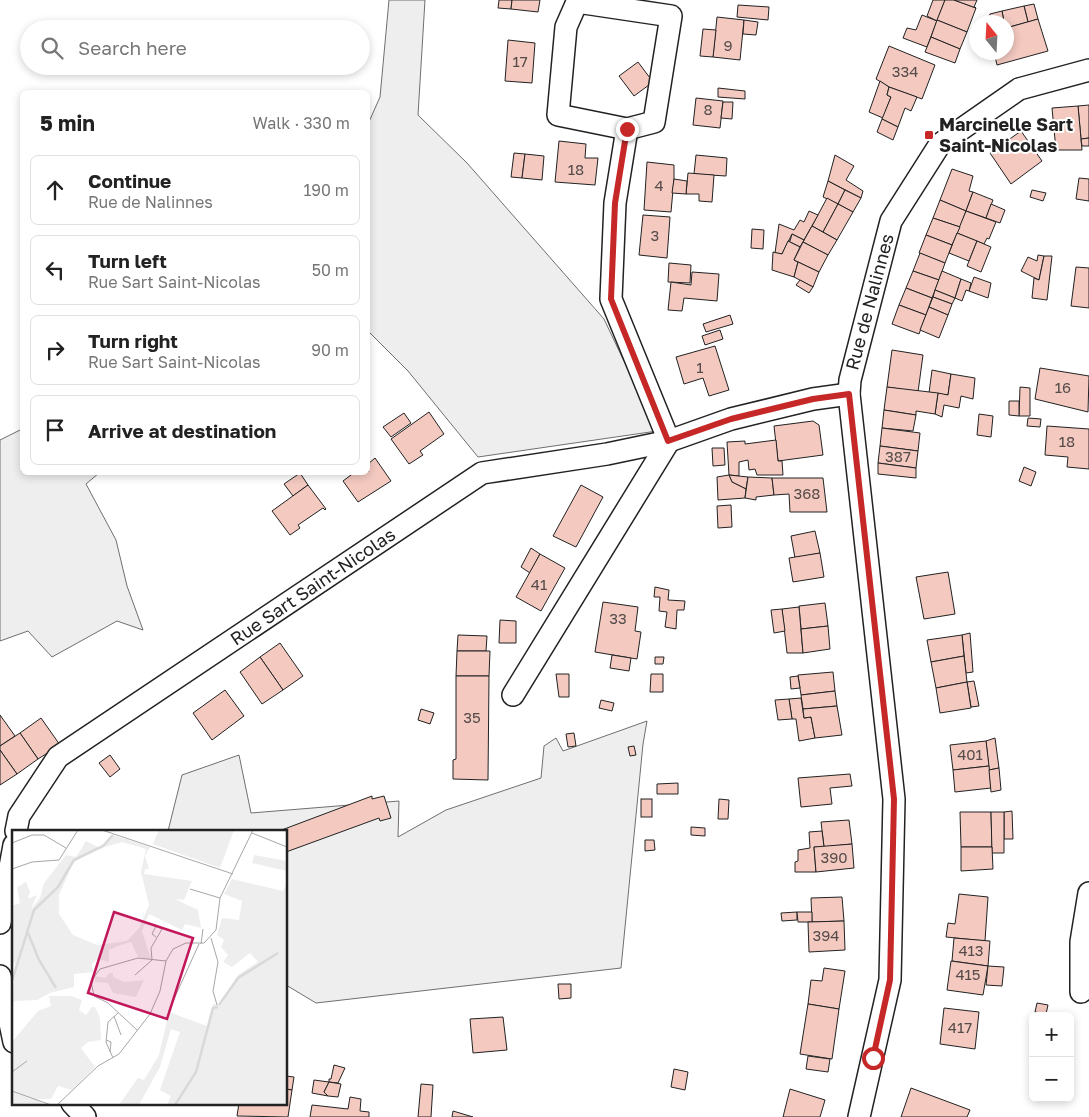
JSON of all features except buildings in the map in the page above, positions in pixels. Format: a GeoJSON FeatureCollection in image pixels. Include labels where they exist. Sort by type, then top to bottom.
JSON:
{"type":"FeatureCollection","features":[{"type":"Feature","properties":{"kind":"street"},"geometry":{"type":"LineString","coordinates":[[576,2],[671,16],[654,122],[627,129],[558,115],[566,27],[576,2]]}},
{"type":"Feature","properties":{"kind":"street","name":"Rue de Nalinnes"},"geometry":{"type":"LineString","coordinates":[[860,1117],[890,980],[894,799],[849,394],[850,380],[891,221],[940,144],[1019,89],[1089,70]]}},
{"type":"Feature","properties":{"kind":"street"},"geometry":{"type":"LineString","coordinates":[[513,695],[668,441],[611,299],[615,203],[627,129]]}},
{"type":"Feature","properties":{"kind":"street","name":"Rue Sart Saint-Nicolas"},"geometry":{"type":"LineString","coordinates":[[16,830],[19,816],[58,757],[482,474],[607,454],[668,441],[731,419],[813,399],[849,394]]}},
{"type":"Feature","properties":{"kind":"street"},"geometry":{"type":"LineString","coordinates":[[0,923],[12,856]]}},
{"type":"Feature","properties":{"kind":"street"},"geometry":{"type":"LineString","coordinates":[[1081,992],[1081,942],[1089,893]]}},
{"type":"Feature","properties":{"kind":"street"},"geometry":{"type":"LineString","coordinates":[[0,976],[12,1033]]}},
{"type":"Feature","properties":{"kind":"shaded area"},"geometry":{"type":"Polygon","coordinates":[[[389,0],[425,0],[418,115],[467,163],[604,319],[657,431],[478,457],[408,371],[370,333],[370,120],[380,97],[389,0]]]}},
{"type":"Feature","properties":{"kind":"shaded area"},"geometry":{"type":"Polygon","coordinates":[[[20,430],[20,475],[97,475],[86,484],[116,540],[127,586],[143,630],[117,621],[52,657],[28,631],[0,641],[0,440],[20,430]]]}},
{"type":"Feature","properties":{"kind":"shaded area"},"geometry":{"type":"Polygon","coordinates":[[[647,721],[643,744],[621,968],[316,1003],[288,986],[288,830],[168,830],[182,775],[239,755],[251,813],[399,801],[398,837],[446,810],[541,778],[544,746],[556,738],[563,751],[647,721]]]}},
{"type":"Feature","properties":{"kind":"place","name":"Marcinelle Sart Saint-Nicolas"},"geometry":{"type":"Point","coordinates":[929,135]}},
{"type":"Feature","properties":{"kind":"route"},"geometry":{"type":"LineString","coordinates":[[627,129],[615,203],[611,299],[668,441],[731,419],[813,399],[849,394],[894,799],[890,980],[873,1058]]}}]}
